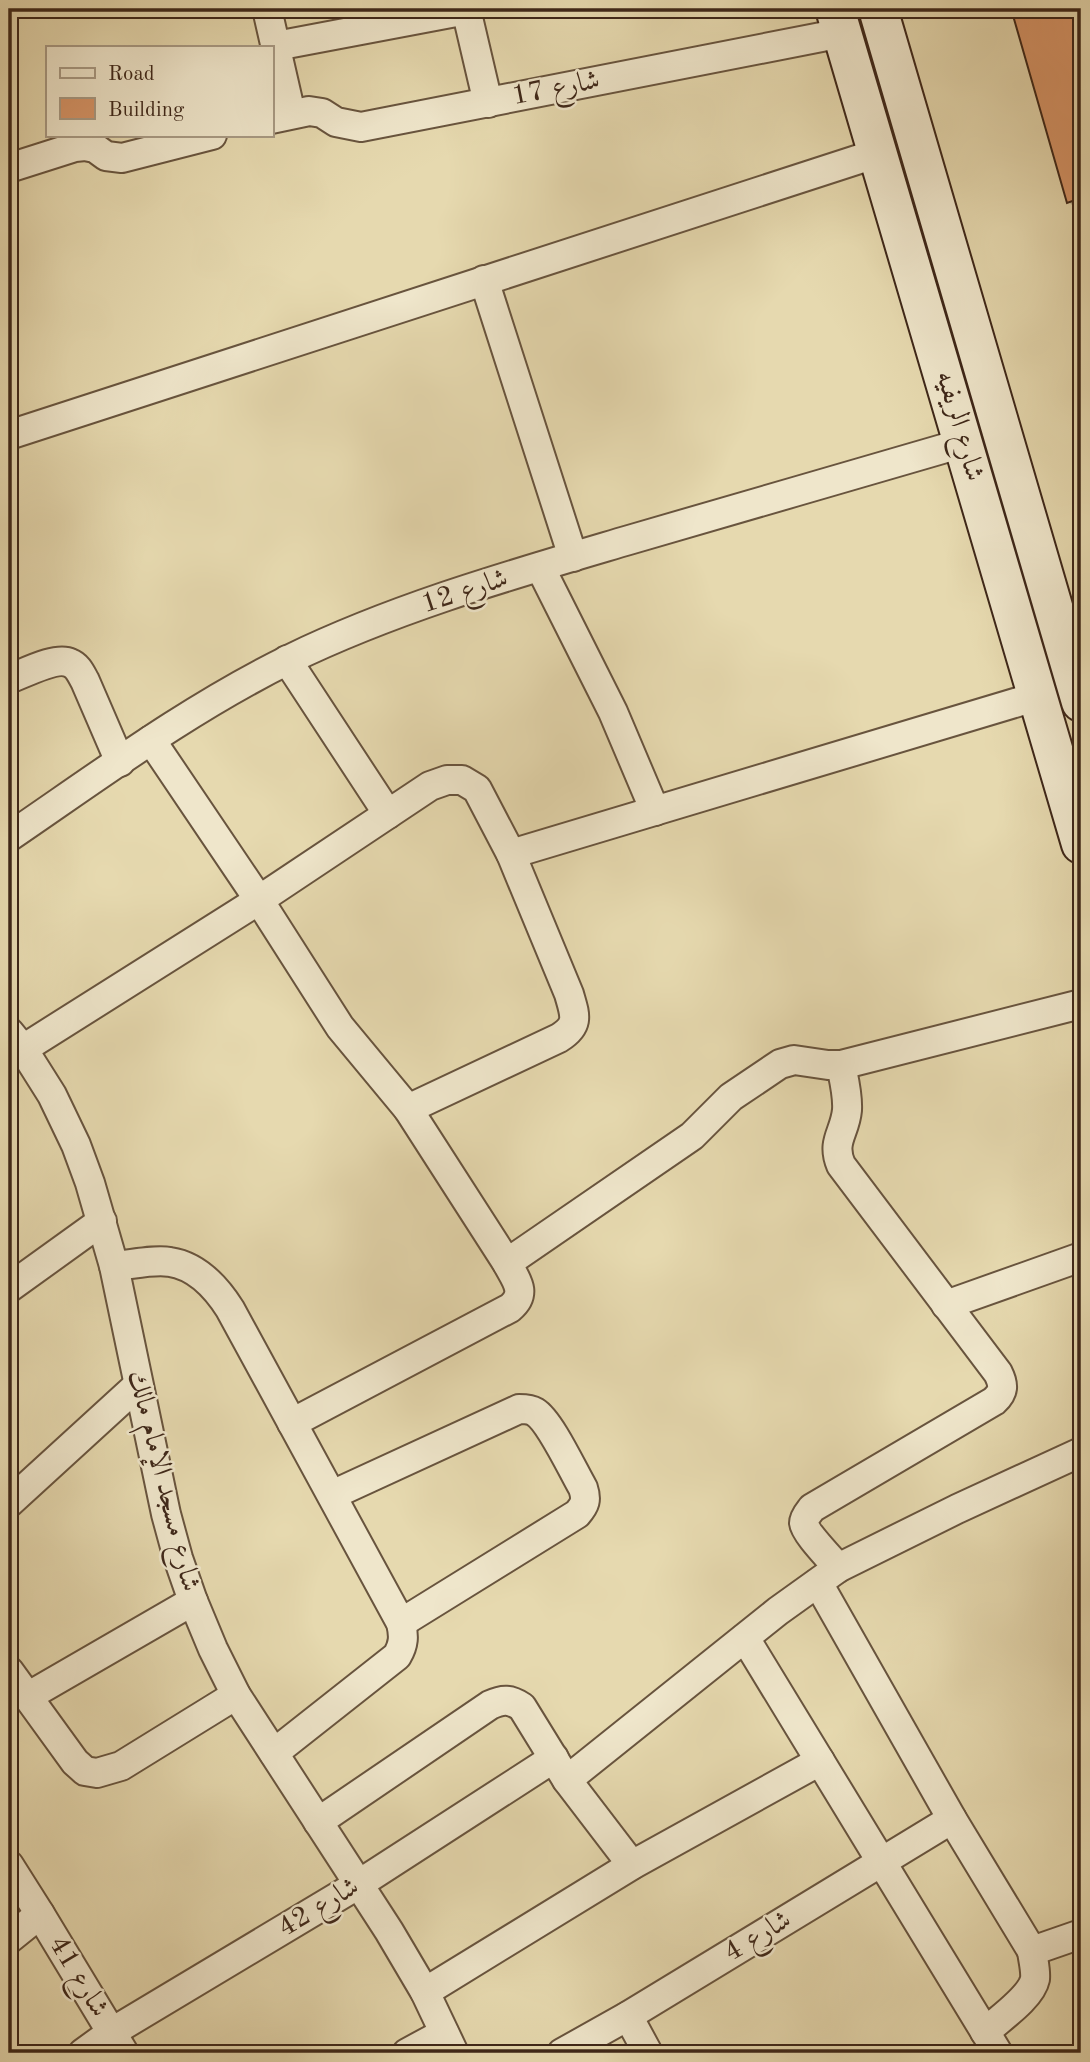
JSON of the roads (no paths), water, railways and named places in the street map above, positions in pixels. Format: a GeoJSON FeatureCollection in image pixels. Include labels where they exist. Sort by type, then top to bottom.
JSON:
{"type":"FeatureCollection","features":[{"type":"Feature","properties":{"kind":"street"},"geometry":{"type":"LineString","coordinates":[[267,9],[276,46],[281,116]]}},
{"type":"Feature","properties":{"kind":"street"},"geometry":{"type":"LineString","coordinates":[[276,46],[468,9],[488,103]]}},
{"type":"Feature","properties":{"kind":"street","name":"شارع الريفيه"},"geometry":{"type":"LineString","coordinates":[[878,9],[1081,702]]}},
{"type":"Feature","properties":{"kind":"street","name":"شارع الريفيه"},"geometry":{"type":"LineString","coordinates":[[839,21],[1081,844]]}},
{"type":"Feature","properties":{"kind":"street","name":"شارع 17"},"geometry":{"type":"LineString","coordinates":[[281,116],[309,111],[322,113],[336,122],[361,127],[488,103],[839,21]]}},
{"type":"Feature","properties":{"kind":"street"},"geometry":{"type":"LineString","coordinates":[[9,168],[75,147],[95,148],[106,156],[122,158],[208,136]]}},
{"type":"Feature","properties":{"kind":"street"},"geometry":{"type":"LineString","coordinates":[[10,429],[878,153]]}},
{"type":"Feature","properties":{"kind":"street"},"geometry":{"type":"LineString","coordinates":[[484,280],[573,557]]}},
{"type":"Feature","properties":{"kind":"street","name":"شارع 12"},"geometry":{"type":"LineString","coordinates":[[9,837],[207,705],[287,660],[326,643],[394,615],[540,567],[963,443]]}},
{"type":"Feature","properties":{"kind":"street"},"geometry":{"type":"LineString","coordinates":[[540,567],[613,712],[655,811]]}},
{"type":"Feature","properties":{"kind":"street"},"geometry":{"type":"LineString","coordinates":[[287,660],[388,814]]}},
{"type":"Feature","properties":{"kind":"street"},"geometry":{"type":"LineString","coordinates":[[9,679],[59,661],[69,662],[79,669],[120,762]]}},
{"type":"Feature","properties":{"kind":"street"},"geometry":{"type":"LineString","coordinates":[[511,854],[1038,696]]}},
{"type":"Feature","properties":{"kind":"street"},"geometry":{"type":"LineString","coordinates":[[151,740],[259,900],[340,1027],[408,1109],[519,1285],[518,1301],[510,1308],[292,1423]]}},
{"type":"Feature","properties":{"kind":"street"},"geometry":{"type":"LineString","coordinates":[[16,1040],[259,900],[430,786],[447,780],[462,780],[477,789],[511,854],[569,994],[575,1023],[569,1032],[559,1038],[408,1109]]}},
{"type":"Feature","properties":{"kind":"street"},"geometry":{"type":"LineString","coordinates":[[507,1263],[692,1136],[731,1097],[780,1064],[794,1060],[841,1065],[1081,1004]]}},
{"type":"Feature","properties":{"kind":"street","name":"شارع مسجد الإمام مالك"},"geometry":{"type":"LineString","coordinates":[[16,1040],[52,1095],[76,1145],[102,1221],[114,1266],[166,1514],[193,1601],[236,1695],[389,1931],[425,1992],[449,2043]]}},
{"type":"Feature","properties":{"kind":"street"},"geometry":{"type":"LineString","coordinates":[[745,1638],[991,2042],[1035,1981],[1032,1951],[952,1819],[804,1523],[812,1508],[994,1401],[1000,1395],[1002,1382],[998,1373],[841,1165],[836,1153],[847,1111],[847,1093],[841,1065]]}},
{"type":"Feature","properties":{"kind":"street"},"geometry":{"type":"LineString","coordinates":[[9,1288],[102,1221]]}},
{"type":"Feature","properties":{"kind":"street"},"geometry":{"type":"LineString","coordinates":[[946,1305],[1081,1257]]}},
{"type":"Feature","properties":{"kind":"street"},"geometry":{"type":"LineString","coordinates":[[114,1266],[169,1261],[204,1277],[218,1290],[401,1623],[403,1645],[397,1656],[274,1753]]}},
{"type":"Feature","properties":{"kind":"street"},"geometry":{"type":"LineString","coordinates":[[9,1503],[138,1385]]}},
{"type":"Feature","properties":{"kind":"street"},"geometry":{"type":"LineString","coordinates":[[332,1495],[519,1409],[536,1412],[545,1422],[583,1488],[586,1497],[584,1506],[577,1514],[401,1623]]}},
{"type":"Feature","properties":{"kind":"street","name":"شارع 42"},"geometry":{"type":"LineString","coordinates":[[83,2053],[118,2043],[359,1884],[560,1769],[745,1638],[828,1575],[957,1508],[1081,1452]]}},
{"type":"Feature","properties":{"kind":"street"},"geometry":{"type":"LineString","coordinates":[[27,1697],[193,1601]]}},
{"type":"Feature","properties":{"kind":"street"},"geometry":{"type":"LineString","coordinates":[[9,1671],[75,1762],[85,1771],[97,1773],[121,1766],[236,1695]]}},
{"type":"Feature","properties":{"kind":"street"},"geometry":{"type":"LineString","coordinates":[[318,1822],[489,1705],[511,1700],[522,1707],[560,1769],[632,1865]]}},
{"type":"Feature","properties":{"kind":"street"},"geometry":{"type":"LineString","coordinates":[[425,1992],[632,1865],[820,1761]]}},
{"type":"Feature","properties":{"kind":"street","name":"شارع 4"},"geometry":{"type":"LineString","coordinates":[[562,2053],[628,2016],[952,1819]]}},
{"type":"Feature","properties":{"kind":"street","name":"شارع 41"},"geometry":{"type":"LineString","coordinates":[[9,1865],[118,2043]]}},
{"type":"Feature","properties":{"kind":"street"},"geometry":{"type":"LineString","coordinates":[[9,1939],[40,1914]]}},
{"type":"Feature","properties":{"kind":"street"},"geometry":{"type":"LineString","coordinates":[[1032,1951],[1081,1934]]}},
{"type":"Feature","properties":{"kind":"street"},"geometry":{"type":"LineString","coordinates":[[628,2016],[648,2053]]}},
{"type":"Feature","properties":{"kind":"street"},"geometry":{"type":"LineString","coordinates":[[407,2053],[449,2043]]}}]}
